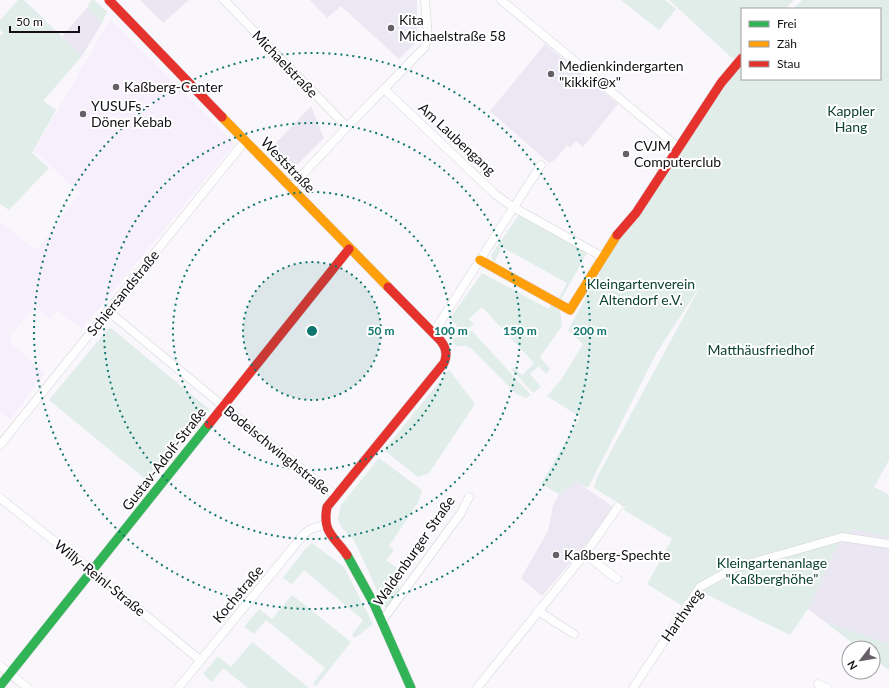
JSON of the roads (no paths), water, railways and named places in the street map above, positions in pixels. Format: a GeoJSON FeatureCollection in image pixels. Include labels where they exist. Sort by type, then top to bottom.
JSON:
{"type":"FeatureCollection","features":[{"type":"Feature","properties":{"kind":"street","name":"Weststraße"},"geometry":{"type":"LineString","coordinates":[[109,0],[447,349],[448,354],[444,363],[336,496]]}},
{"type":"Feature","properties":{"kind":"street","name":"Michaelstraße"},"geometry":{"type":"LineString","coordinates":[[224,0],[347,127]]}},
{"type":"Feature","properties":{"kind":"street"},"geometry":{"type":"LineString","coordinates":[[290,188],[427,43],[425,0]]}},
{"type":"Feature","properties":{"kind":"street"},"geometry":{"type":"LineString","coordinates":[[501,0],[679,148]]}},
{"type":"Feature","properties":{"kind":"street"},"geometry":{"type":"LineString","coordinates":[[480,260],[570,310],[625,223],[636,213],[721,83],[741,59]]}},
{"type":"Feature","properties":{"kind":"street","name":"Am Laubengang"},"geometry":{"type":"LineString","coordinates":[[384,89],[496,195],[513,207],[603,257]]}},
{"type":"Feature","properties":{"kind":"street","name":"Schiersandstraße"},"geometry":{"type":"LineString","coordinates":[[0,446],[245,141]]}},
{"type":"Feature","properties":{"kind":"street"},"geometry":{"type":"LineString","coordinates":[[433,333],[541,165]]}},
{"type":"Feature","properties":{"kind":"street","name":"Gustav-Adolf-Straße"},"geometry":{"type":"LineString","coordinates":[[0,686],[349,249]]}},
{"type":"Feature","properties":{"kind":"street","name":"Bodelschwinghstraße"},"geometry":{"type":"LineString","coordinates":[[108,311],[223,406],[336,496]]}},
{"type":"Feature","properties":{"kind":"street"},"geometry":{"type":"LineString","coordinates":[[324,521],[327,507],[336,496]]}},
{"type":"Feature","properties":{"kind":"street","name":"Waldenburger Straße"},"geometry":{"type":"LineString","coordinates":[[382,621],[461,513],[469,497]]}},
{"type":"Feature","properties":{"kind":"street","name":"Willy-Reinl-Straße"},"geometry":{"type":"LineString","coordinates":[[0,498],[200,660]]}},
{"type":"Feature","properties":{"kind":"street"},"geometry":{"type":"LineString","coordinates":[[476,688],[585,554],[618,507]]}},
{"type":"Feature","properties":{"kind":"street","name":"Waldenburger Straße"},"geometry":{"type":"LineString","coordinates":[[324,521],[327,533],[346,552],[355,566],[382,621],[411,688]]}},
{"type":"Feature","properties":{"kind":"street","name":"Kochstraße"},"geometry":{"type":"LineString","coordinates":[[178,688],[304,534],[324,521]]}},
{"type":"Feature","properties":{"kind":"street","name":"Harthweg"},"geometry":{"type":"LineString","coordinates":[[633,688],[700,588],[716,577],[734,568],[842,537],[889,544]]}},
{"type":"Feature","properties":{"kind":"street"},"geometry":{"type":"LineString","coordinates":[[585,554],[617,579]]}},
{"type":"Feature","properties":{"kind":"street"},"geometry":{"type":"LineString","coordinates":[[538,611],[574,634]]}},
{"type":"Feature","properties":{"kind":"street"},"geometry":{"type":"LineString","coordinates":[[0,666],[28,688]]}},
{"type":"Feature","properties":{"kind":"street"},"geometry":{"type":"LineString","coordinates":[[818,684],[827,688]]}},
{"type":"Feature","properties":{"kind":"place","name":"Kita Michaelstraße 58"},"geometry":{"type":"Point","coordinates":[391,28]}},
{"type":"Feature","properties":{"kind":"place","name":"Medienkindergarten \"kikkif@x\""},"geometry":{"type":"Point","coordinates":[551,74]}},
{"type":"Feature","properties":{"kind":"place","name":"Kaßberg-Center"},"geometry":{"type":"Point","coordinates":[116,87]}},
{"type":"Feature","properties":{"kind":"place","name":"YUSUFs - Döner Kebab"},"geometry":{"type":"Point","coordinates":[83,114]}},
{"type":"Feature","properties":{"kind":"place","name":"CVJM Computerclub"},"geometry":{"type":"Point","coordinates":[626,154]}},
{"type":"Feature","properties":{"kind":"place","name":"Kaßberg-Spechte"},"geometry":{"type":"Point","coordinates":[556,555]}},
{"type":"Feature","properties":{"kind":"park label","name":"Kappler Hang"},"geometry":{"type":"Point","coordinates":[851,120]}},
{"type":"Feature","properties":{"kind":"park label","name":"Kleingartenverein Altendorf e.V."},"geometry":{"type":"Point","coordinates":[641,292]}},
{"type":"Feature","properties":{"kind":"park label","name":"Matthäusfriedhof"},"geometry":{"type":"Point","coordinates":[761,350]}},
{"type":"Feature","properties":{"kind":"park label","name":"Kleingartenanlage \"Kaßberghöhe\""},"geometry":{"type":"Point","coordinates":[772,572]}}]}
